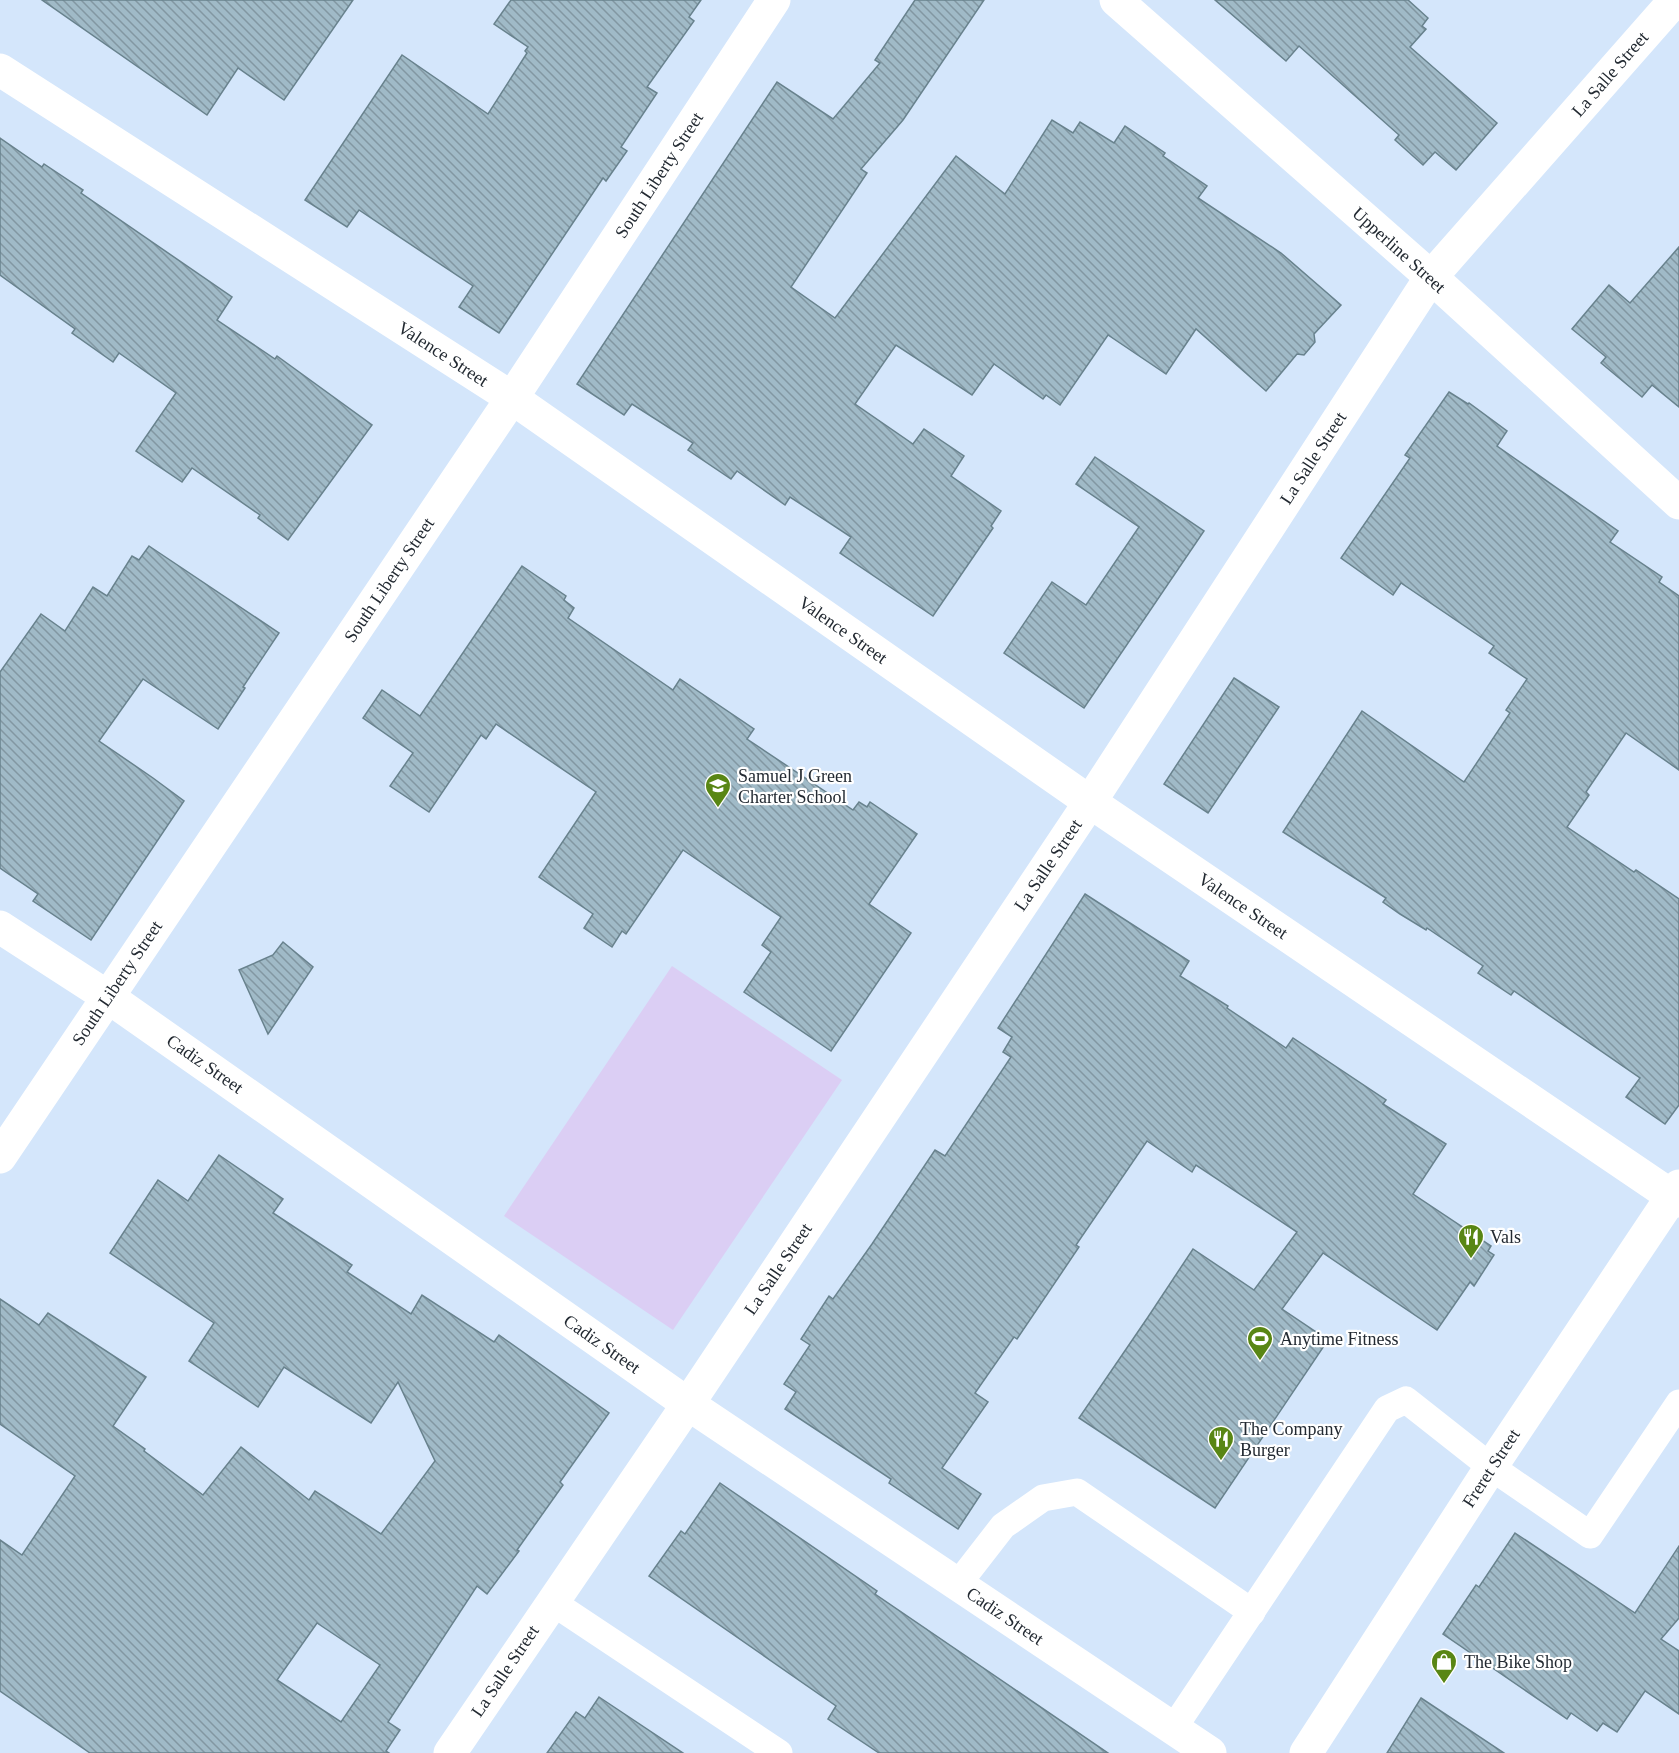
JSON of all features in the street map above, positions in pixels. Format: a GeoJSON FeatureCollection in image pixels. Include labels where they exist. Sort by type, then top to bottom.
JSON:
{"type":"FeatureCollection","features":[{"type":"Feature","properties":{"kind":"street","name":"South Liberty Street"},"geometry":{"type":"LineString","coordinates":[[0,1157],[512,398],[774,0]]}},
{"type":"Feature","properties":{"kind":"street","name":"Upperline Street"},"geometry":{"type":"LineString","coordinates":[[1116,0],[1431,277],[1679,503]]}},
{"type":"Feature","properties":{"kind":"street","name":"La Salle Street"},"geometry":{"type":"LineString","coordinates":[[450,1753],[688,1404],[1090,802],[1431,277],[1675,0]]}},
{"type":"Feature","properties":{"kind":"street","name":"Valence Street"},"geometry":{"type":"LineString","coordinates":[[0,70],[512,398],[1090,802],[1677,1194]]}},
{"type":"Feature","properties":{"kind":"street","name":"Cadiz Street"},"geometry":{"type":"LineString","coordinates":[[0,927],[108,997],[688,1404],[1210,1753]]}},
{"type":"Feature","properties":{"kind":"street","name":"Freret Street"},"geometry":{"type":"LineString","coordinates":[[1306,1753],[1491,1467],[1677,1194]]}},
{"type":"Feature","properties":{"kind":"lane"},"geometry":{"type":"LineString","coordinates":[[1173,1729],[1387,1409],[1406,1400],[1491,1467],[1590,1535],[1679,1402]]}},
{"type":"Feature","properties":{"kind":"lane"},"geometry":{"type":"LineString","coordinates":[[958,1584],[1002,1527],[1043,1498],[1077,1492],[1252,1612]]}},
{"type":"Feature","properties":{"kind":"lane"},"geometry":{"type":"LineString","coordinates":[[552,1602],[779,1753]]}},
{"type":"Feature","properties":{"kind":"shaded area"},"geometry":{"type":"Polygon","coordinates":[[[672,966],[842,1080],[673,1330],[504,1216],[672,966]]]}},
{"type":"Feature","properties":{"kind":"building"},"geometry":{"type":"Polygon","coordinates":[[[42,0],[353,0],[284,100],[238,68],[207,115],[42,0]]]}},
{"type":"Feature","properties":{"kind":"building"},"geometry":{"type":"Polygon","coordinates":[[[511,0],[701,0],[689,17],[694,21],[647,87],[657,93],[621,147],[627,151],[606,181],[603,178],[499,333],[459,307],[473,286],[359,210],[347,227],[305,200],[402,55],[488,114],[527,53],[525,51],[528,47],[494,24],[511,0]]]}},
{"type":"Feature","properties":{"kind":"building"},"geometry":{"type":"Polygon","coordinates":[[[915,0],[984,0],[903,120],[861,169],[867,173],[791,287],[835,318],[956,156],[1005,194],[1052,120],[1073,133],[1080,122],[1114,143],[1125,126],[1165,153],[1163,156],[1207,186],[1198,198],[1281,253],[1341,305],[1314,334],[1315,342],[1304,355],[1297,354],[1266,391],[1196,329],[1166,374],[1108,335],[1060,405],[1046,395],[1043,399],[994,364],[972,395],[896,345],[855,404],[913,444],[924,429],[964,456],[951,476],[1001,511],[991,526],[993,528],[933,616],[840,553],[851,537],[790,497],[785,505],[737,471],[731,479],[688,450],[693,443],[632,404],[624,415],[577,384],[777,82],[833,119],[880,63],[875,60],[915,0]]]}},
{"type":"Feature","properties":{"kind":"building"},"geometry":{"type":"Polygon","coordinates":[[[1215,0],[1408,0],[1428,18],[1422,26],[1426,29],[1410,47],[1497,123],[1456,170],[1435,152],[1423,165],[1395,140],[1399,135],[1299,46],[1286,61],[1215,0]]]}},
{"type":"Feature","properties":{"kind":"building"},"geometry":{"type":"Polygon","coordinates":[[[0,138],[42,167],[44,164],[83,190],[81,193],[232,297],[217,320],[275,359],[277,356],[372,425],[288,540],[258,518],[260,515],[192,468],[182,482],[136,451],[176,393],[119,353],[113,362],[72,333],[75,329],[0,275],[0,138]]]}},
{"type":"Feature","properties":{"kind":"building"},"geometry":{"type":"Polygon","coordinates":[[[1679,247],[1679,407],[1652,385],[1642,397],[1601,363],[1606,357],[1572,329],[1609,285],[1630,303],[1679,247]]]}},
{"type":"Feature","properties":{"kind":"building"},"geometry":{"type":"Polygon","coordinates":[[[1449,392],[1469,403],[1507,431],[1497,446],[1618,531],[1610,542],[1662,577],[1659,582],[1679,596],[1679,770],[1626,733],[1586,792],[1589,795],[1567,827],[1679,899],[1679,1105],[1665,1124],[1626,1097],[1640,1078],[1514,991],[1511,995],[1478,973],[1483,966],[1427,928],[1426,930],[1400,914],[1383,902],[1386,898],[1283,832],[1362,711],[1464,782],[1510,713],[1506,710],[1527,679],[1489,653],[1494,646],[1401,583],[1393,595],[1341,558],[1410,458],[1405,455],[1449,392]]]}},
{"type":"Feature","properties":{"kind":"building"},"geometry":{"type":"Polygon","coordinates":[[[1095,457],[1204,531],[1084,708],[1004,653],[1052,582],[1086,605],[1139,527],[1076,484],[1095,457]]]}},
{"type":"Feature","properties":{"kind":"building"},"geometry":{"type":"Polygon","coordinates":[[[149,546],[279,633],[218,729],[143,679],[99,741],[184,801],[91,940],[33,901],[38,894],[0,868],[0,672],[41,614],[65,631],[93,587],[107,596],[132,556],[139,560],[149,546]]]}},
{"type":"Feature","properties":{"kind":"building","name":"Samuel J Green Charter School"},"geometry":{"type":"Polygon","coordinates":[[[522,566],[566,596],[564,600],[574,608],[568,618],[673,690],[680,679],[754,729],[747,739],[853,810],[859,802],[867,807],[870,802],[917,834],[869,904],[911,933],[831,1051],[744,992],[771,952],[762,945],[781,917],[683,850],[626,934],[622,931],[612,947],[584,928],[593,914],[539,877],[596,792],[496,724],[486,739],[481,735],[429,812],[390,786],[413,753],[363,718],[382,690],[420,716],[522,566]]]}},
{"type":"Feature","properties":{"kind":"building"},"geometry":{"type":"Polygon","coordinates":[[[1234,678],[1279,707],[1208,813],[1164,784],[1234,678]]]}},
{"type":"Feature","properties":{"kind":"building"},"geometry":{"type":"Polygon","coordinates":[[[1085,894],[1189,961],[1180,976],[1228,1006],[1227,1008],[1286,1048],[1293,1038],[1386,1100],[1383,1104],[1446,1144],[1413,1194],[1491,1246],[1488,1251],[1494,1255],[1474,1286],[1470,1282],[1437,1330],[1323,1253],[1282,1309],[1328,1340],[1215,1508],[1079,1418],[1193,1249],[1254,1290],[1297,1232],[1196,1165],[1192,1172],[1147,1141],[1076,1245],[1079,1247],[1017,1339],[1014,1337],[975,1393],[988,1402],[942,1468],[981,1494],[958,1529],[889,1483],[891,1479],[785,1409],[796,1392],[784,1384],[810,1345],[801,1339],[829,1296],[833,1299],[935,1150],[945,1156],[1011,1057],[1003,1052],[1012,1037],[998,1028],[1085,894]]]}},
{"type":"Feature","properties":{"kind":"building"},"geometry":{"type":"Polygon","coordinates":[[[283,942],[313,967],[268,1034],[239,970],[273,955],[283,942]]]}},
{"type":"Feature","properties":{"kind":"building"},"geometry":{"type":"Polygon","coordinates":[[[219,1155],[283,1199],[273,1213],[352,1265],[347,1272],[411,1314],[422,1295],[494,1342],[499,1335],[609,1413],[560,1482],[563,1485],[517,1550],[519,1551],[487,1594],[477,1586],[388,1722],[400,1730],[386,1751],[389,1753],[90,1753],[0,1691],[0,1540],[22,1555],[75,1476],[0,1424],[0,1299],[39,1325],[48,1313],[146,1377],[113,1426],[203,1495],[241,1447],[309,1500],[315,1491],[381,1534],[435,1461],[398,1382],[371,1423],[284,1367],[258,1407],[189,1361],[214,1323],[110,1253],[158,1180],[188,1201],[219,1155]],[[317,1623],[277,1680],[341,1722],[380,1665],[317,1623]]]}},
{"type":"Feature","properties":{"kind":"building"},"geometry":{"type":"Polygon","coordinates":[[[720,1483],[877,1591],[875,1594],[1108,1753],[879,1753],[828,1719],[836,1706],[649,1576],[681,1531],[685,1534],[720,1483]]]}},
{"type":"Feature","properties":{"kind":"building"},"geometry":{"type":"Polygon","coordinates":[[[1515,1533],[1635,1613],[1679,1546],[1679,1618],[1661,1639],[1679,1651],[1679,1714],[1645,1691],[1617,1732],[1603,1723],[1597,1731],[1571,1713],[1567,1719],[1443,1634],[1476,1585],[1479,1587],[1515,1533]]]}},
{"type":"Feature","properties":{"kind":"building"},"geometry":{"type":"Polygon","coordinates":[[[599,1697],[683,1753],[547,1753],[576,1712],[585,1718],[599,1697]]]}},
{"type":"Feature","properties":{"kind":"building"},"geometry":{"type":"Polygon","coordinates":[[[1421,1698],[1504,1753],[1387,1753],[1421,1698]]]}},
{"type":"Feature","properties":{"kind":"place","name":"Samuel J Green Charter School"},"geometry":{"type":"Point","coordinates":[718,809]}},
{"type":"Feature","properties":{"kind":"place","name":"Vals"},"geometry":{"type":"Point","coordinates":[1471,1260]}},
{"type":"Feature","properties":{"kind":"place","name":"Anytime Fitness"},"geometry":{"type":"Point","coordinates":[1260,1362]}},
{"type":"Feature","properties":{"kind":"place","name":"The Company Burger"},"geometry":{"type":"Point","coordinates":[1221,1462]}},
{"type":"Feature","properties":{"kind":"place","name":"The Bike Shop"},"geometry":{"type":"Point","coordinates":[1444,1685]}}]}
